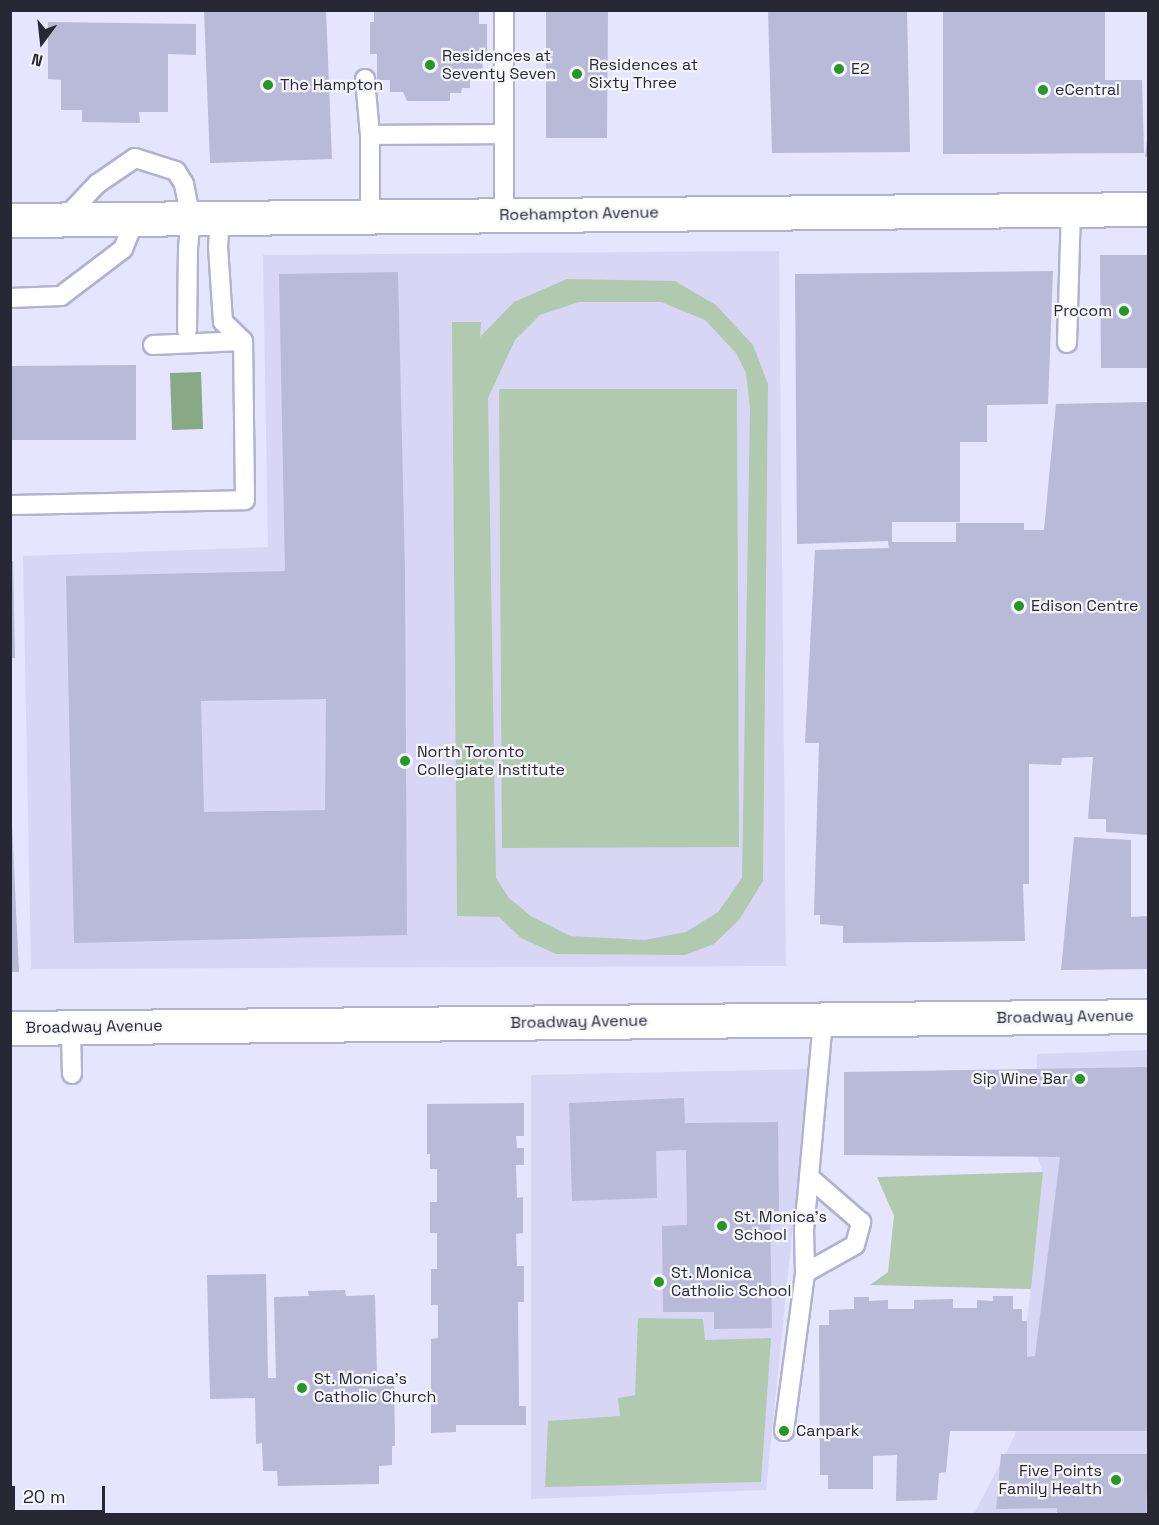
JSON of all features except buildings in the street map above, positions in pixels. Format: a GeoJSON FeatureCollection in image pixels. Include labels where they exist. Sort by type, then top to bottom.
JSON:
{"type":"FeatureCollection","features":[{"type":"Feature","properties":{"kind":"street","name":"Roehampton Avenue"},"geometry":{"type":"LineString","coordinates":[[10,220],[1149,209]]}},
{"type":"Feature","properties":{"kind":"street","name":"Broadway Avenue"},"geometry":{"type":"LineString","coordinates":[[10,1028],[1149,1016]]}},
{"type":"Feature","properties":{"kind":"lane"},"geometry":{"type":"LineString","coordinates":[[504,10],[504,215]]}},
{"type":"Feature","properties":{"kind":"lane"},"geometry":{"type":"LineString","coordinates":[[365,79],[370,135],[370,217]]}},
{"type":"Feature","properties":{"kind":"lane"},"geometry":{"type":"LineString","coordinates":[[370,135],[504,134]]}},
{"type":"Feature","properties":{"kind":"lane"},"geometry":{"type":"LineString","coordinates":[[10,505],[245,500],[243,340],[223,322],[218,247],[206,219],[176,171],[135,158],[97,184],[63,220]]}},
{"type":"Feature","properties":{"kind":"lane"},"geometry":{"type":"LineString","coordinates":[[1067,343],[1071,210]]}},
{"type":"Feature","properties":{"kind":"lane"},"geometry":{"type":"LineString","coordinates":[[10,298],[61,296],[123,249],[135,219]]}},
{"type":"Feature","properties":{"kind":"lane"},"geometry":{"type":"LineString","coordinates":[[187,330],[188,248],[206,219]]}},
{"type":"Feature","properties":{"kind":"lane"},"geometry":{"type":"LineString","coordinates":[[153,345],[243,340]]}},
{"type":"Feature","properties":{"kind":"lane"},"geometry":{"type":"LineString","coordinates":[[784,1431],[805,1273],[804,1230],[823,1020]]}},
{"type":"Feature","properties":{"kind":"lane"},"geometry":{"type":"LineString","coordinates":[[71,1028],[72,1074]]}},
{"type":"Feature","properties":{"kind":"lane"},"geometry":{"type":"LineString","coordinates":[[805,1273],[855,1245],[861,1222],[809,1177]]}},
{"type":"Feature","properties":{"kind":"shaded area","name":"North Toronto Collegiate Institute"},"geometry":{"type":"Polygon","coordinates":[[[779,251],[786,966],[31,969],[23,556],[268,547],[263,255],[779,251]]]}},
{"type":"Feature","properties":{"kind":"shaded area"},"geometry":{"type":"Polygon","coordinates":[[[567,279],[675,281],[716,305],[753,345],[768,384],[763,881],[739,920],[714,944],[685,955],[556,954],[521,938],[499,917],[457,916],[452,322],[481,322],[480,337],[514,302],[567,279]],[[579,302],[540,315],[515,340],[488,398],[496,878],[509,898],[531,916],[570,936],[645,940],[686,932],[718,912],[742,878],[750,409],[746,373],[736,353],[705,320],[661,302],[579,302]]]}},
{"type":"Feature","properties":{"kind":"shaded area"},"geometry":{"type":"Polygon","coordinates":[[[201,372],[203,429],[172,430],[170,373],[201,372]]]}},
{"type":"Feature","properties":{"kind":"shaded area"},"geometry":{"type":"Polygon","coordinates":[[[499,389],[737,389],[739,847],[502,848],[499,389]]]}},
{"type":"Feature","properties":{"kind":"shaded area"},"geometry":{"type":"Polygon","coordinates":[[[1148,1050],[1148,1514],[974,1514],[1015,1435],[1043,1172],[1035,1150],[1037,1054],[1148,1050]]]}},
{"type":"Feature","properties":{"kind":"shaded area","name":"St. Monica Catholic School"},"geometry":{"type":"Polygon","coordinates":[[[809,1069],[766,1490],[531,1499],[531,1075],[809,1069]]]}},
{"type":"Feature","properties":{"kind":"shaded area"},"geometry":{"type":"Polygon","coordinates":[[[1043,1172],[1031,1289],[870,1285],[888,1272],[894,1216],[877,1177],[1043,1172]]]}},
{"type":"Feature","properties":{"kind":"shaded area"},"geometry":{"type":"Polygon","coordinates":[[[638,1318],[703,1319],[705,1340],[771,1338],[761,1482],[545,1487],[548,1421],[620,1416],[618,1398],[635,1395],[638,1318]]]}},
{"type":"Feature","properties":{"kind":"place","name":"Residences at Seventy Seven"},"geometry":{"type":"Point","coordinates":[430,65]}},
{"type":"Feature","properties":{"kind":"place","name":"E2"},"geometry":{"type":"Point","coordinates":[839,69]}},
{"type":"Feature","properties":{"kind":"place","name":"Residences at Sixty Three"},"geometry":{"type":"Point","coordinates":[577,74]}},
{"type":"Feature","properties":{"kind":"place","name":"The Hampton"},"geometry":{"type":"Point","coordinates":[268,85]}},
{"type":"Feature","properties":{"kind":"place","name":"eCentral"},"geometry":{"type":"Point","coordinates":[1043,90]}},
{"type":"Feature","properties":{"kind":"place","name":"Procom"},"geometry":{"type":"Point","coordinates":[1124,311]}},
{"type":"Feature","properties":{"kind":"place","name":"Edison Centre"},"geometry":{"type":"Point","coordinates":[1019,606]}},
{"type":"Feature","properties":{"kind":"place","name":"North Toronto Collegiate Institute"},"geometry":{"type":"Point","coordinates":[405,761]}},
{"type":"Feature","properties":{"kind":"place","name":"Sip Wine Bar"},"geometry":{"type":"Point","coordinates":[1080,1079]}},
{"type":"Feature","properties":{"kind":"place","name":"St. Monica's School"},"geometry":{"type":"Point","coordinates":[722,1226]}},
{"type":"Feature","properties":{"kind":"place","name":"St. Monica Catholic School"},"geometry":{"type":"Point","coordinates":[659,1282]}},
{"type":"Feature","properties":{"kind":"place","name":"St. Monica's Catholic Church"},"geometry":{"type":"Point","coordinates":[302,1388]}},
{"type":"Feature","properties":{"kind":"place","name":"Canpark"},"geometry":{"type":"Point","coordinates":[784,1431]}},
{"type":"Feature","properties":{"kind":"place","name":"Five Points Family Health"},"geometry":{"type":"Point","coordinates":[1116,1480]}}]}
